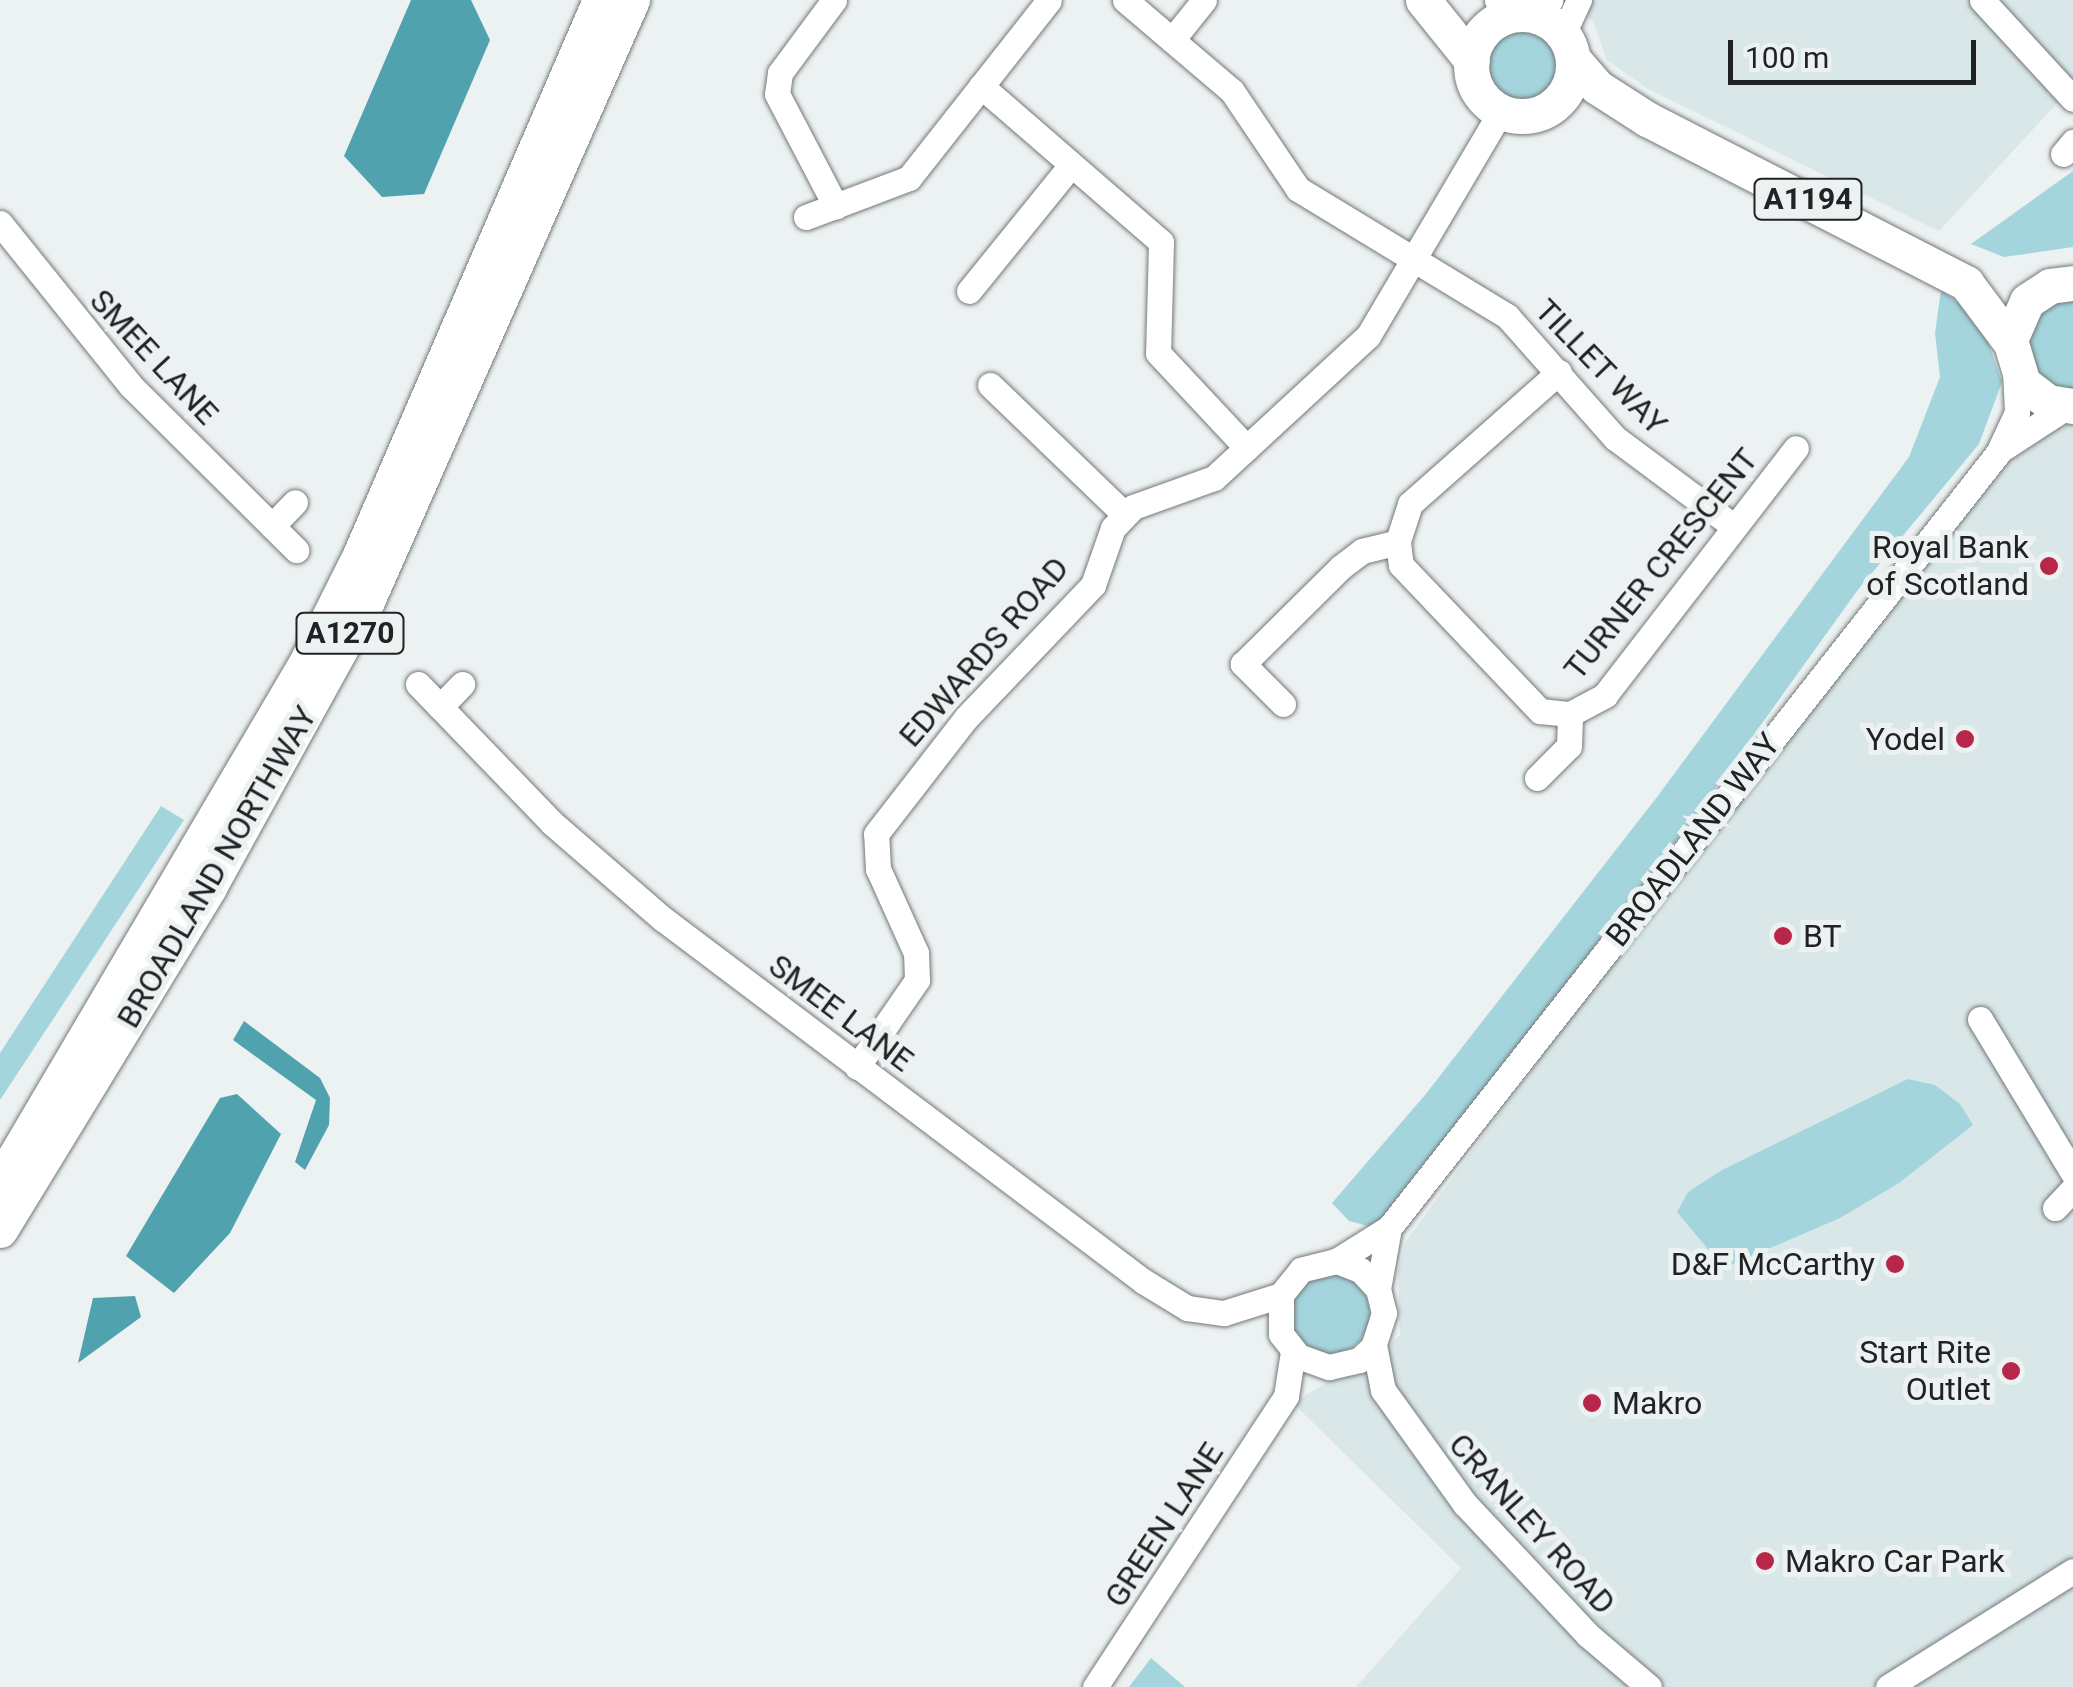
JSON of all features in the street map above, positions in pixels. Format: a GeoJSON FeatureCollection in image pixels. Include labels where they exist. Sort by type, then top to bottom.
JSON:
{"type":"FeatureCollection","features":[{"type":"Feature","properties":{"kind":"highway","name":"BROADLAND NORTHWAY"},"geometry":{"type":"LineString","coordinates":[[0,1182],[198,856],[314,648],[600,0]]}},
{"type":"Feature","properties":{"kind":"highway","name":"BROADLAND NORTHWAY"},"geometry":{"type":"LineString","coordinates":[[0,1230],[209,887],[366,601],[632,0]]}},
{"type":"Feature","properties":{"kind":"highway"},"geometry":{"type":"LineString","coordinates":[[1423,0],[1472,60]]}},
{"type":"Feature","properties":{"kind":"highway"},"geometry":{"type":"LineString","coordinates":[[1448,0],[1517,7],[1568,47],[1568,89],[1546,111],[1502,111],[1478,90],[1472,60],[1476,44],[1517,7]]}},
{"type":"Feature","properties":{"kind":"highway","name":"A1194"},"geometry":{"type":"LineString","coordinates":[[1568,47],[1598,87],[1647,120],[1966,283],[2014,294],[2063,283]]}},
{"type":"Feature","properties":{"kind":"highway","name":"A1194"},"geometry":{"type":"LineString","coordinates":[[1546,111],[1574,105],[1647,120]]}},
{"type":"Feature","properties":{"kind":"highway","name":"A1194"},"geometry":{"type":"LineString","coordinates":[[1966,283],[2012,356]]}},
{"type":"Feature","properties":{"kind":"highway"},"geometry":{"type":"LineString","coordinates":[[2063,283],[2020,310],[2012,356],[2034,393],[2070,406]]}},
{"type":"Feature","properties":{"kind":"street"},"geometry":{"type":"LineString","coordinates":[[834,0],[780,73],[777,94],[836,206]]}},
{"type":"Feature","properties":{"kind":"street"},"geometry":{"type":"LineString","coordinates":[[806,218],[910,178],[1048,0]]}},
{"type":"Feature","properties":{"kind":"street","name":"TILLET WAY"},"geometry":{"type":"LineString","coordinates":[[1125,0],[1232,91],[1298,189],[1507,316],[1637,458],[1666,472],[1733,526]]}},
{"type":"Feature","properties":{"kind":"street"},"geometry":{"type":"LineString","coordinates":[[1172,40],[1204,0]]}},
{"type":"Feature","properties":{"kind":"street"},"geometry":{"type":"LineString","coordinates":[[1568,47],[1578,0]]}},
{"type":"Feature","properties":{"kind":"street"},"geometry":{"type":"LineString","coordinates":[[1982,0],[2073,99]]}},
{"type":"Feature","properties":{"kind":"street"},"geometry":{"type":"LineString","coordinates":[[981,86],[1161,242],[1158,353],[1247,448]]}},
{"type":"Feature","properties":{"kind":"street"},"geometry":{"type":"LineString","coordinates":[[990,385],[1125,516],[1133,507],[1214,478],[1368,336],[1502,111]]}},
{"type":"Feature","properties":{"kind":"street"},"geometry":{"type":"LineString","coordinates":[[969,291],[1071,165]]}},
{"type":"Feature","properties":{"kind":"street","name":"SMEE LANE"},"geometry":{"type":"LineString","coordinates":[[0,223],[131,386],[296,550]]}},
{"type":"Feature","properties":{"kind":"street","name":"BROADLAND WAY"},"geometry":{"type":"LineString","coordinates":[[1281,1295],[1301,1270],[1336,1261],[1389,1228],[1998,453],[2017,412],[2012,356]]}},
{"type":"Feature","properties":{"kind":"street"},"geometry":{"type":"LineString","coordinates":[[1283,704],[1243,664],[1362,551],[1398,542],[1410,504],[1559,372]]}},
{"type":"Feature","properties":{"kind":"street","name":"BROADLAND WAY"},"geometry":{"type":"LineString","coordinates":[[1998,453],[2070,406]]}},
{"type":"Feature","properties":{"kind":"street","name":"TURNER CRESCENT"},"geometry":{"type":"LineString","coordinates":[[1398,542],[1401,565],[1540,711],[1570,714],[1605,695],[1796,448]]}},
{"type":"Feature","properties":{"kind":"street"},"geometry":{"type":"LineString","coordinates":[[272,526],[295,502]]}},
{"type":"Feature","properties":{"kind":"street","name":"EDWARDS ROAD"},"geometry":{"type":"LineString","coordinates":[[857,1067],[916,980],[916,953],[878,869],[876,834],[966,718],[1092,584],[1113,528],[1125,516]]}},
{"type":"Feature","properties":{"kind":"street","name":"SMEE LANE"},"geometry":{"type":"LineString","coordinates":[[418,684],[593,859],[857,1067],[1142,1281],[1188,1308],[1240,1312],[1278,1324]]}},
{"type":"Feature","properties":{"kind":"street"},"geometry":{"type":"LineString","coordinates":[[440,706],[462,684]]}},
{"type":"Feature","properties":{"kind":"street","name":"TURNER CRESCENT"},"geometry":{"type":"LineString","coordinates":[[1537,778],[1569,746],[1570,714]]}},
{"type":"Feature","properties":{"kind":"street"},"geometry":{"type":"LineString","coordinates":[[1980,1019],[2073,1173]]}},
{"type":"Feature","properties":{"kind":"street","name":"BROADLAND WAY"},"geometry":{"type":"LineString","coordinates":[[1374,1346],[1384,1313],[1378,1289],[1389,1228]]}},
{"type":"Feature","properties":{"kind":"street"},"geometry":{"type":"LineString","coordinates":[[1336,1261],[1360,1270],[1378,1289]]}},
{"type":"Feature","properties":{"kind":"street"},"geometry":{"type":"LineString","coordinates":[[1281,1295],[1278,1324],[1293,1352],[1338,1366],[1374,1346]]}},
{"type":"Feature","properties":{"kind":"street","name":"SMEE LANE"},"geometry":{"type":"LineString","coordinates":[[1240,1312],[1281,1295]]}},
{"type":"Feature","properties":{"kind":"street","name":"CRANLEY ROAD"},"geometry":{"type":"LineString","coordinates":[[1374,1346],[1382,1390]]}},
{"type":"Feature","properties":{"kind":"street","name":"GREEN LANE"},"geometry":{"type":"LineString","coordinates":[[1095,1687],[1286,1396],[1293,1352]]}},
{"type":"Feature","properties":{"kind":"street","name":"CRANLEY ROAD"},"geometry":{"type":"LineString","coordinates":[[1338,1366],[1382,1390],[1465,1504],[1588,1635],[1650,1687]]}},
{"type":"Feature","properties":{"kind":"street","name":"GREEN LANE"},"geometry":{"type":"LineString","coordinates":[[1286,1396],[1338,1366]]}},
{"type":"Feature","properties":{"kind":"street"},"geometry":{"type":"LineString","coordinates":[[1887,1686],[2073,1571]]}},
{"type":"Feature","properties":{"kind":"shaded area"},"geometry":{"type":"Polygon","coordinates":[[[411,0],[471,0],[490,40],[424,194],[382,197],[344,156],[411,0]]]}},
{"type":"Feature","properties":{"kind":"shaded area"},"geometry":{"type":"Polygon","coordinates":[[[1557,0],[2073,0],[2073,86],[1939,231],[1648,89],[1607,60],[1593,21],[1557,0]]]}},
{"type":"Feature","properties":{"kind":"shaded area"},"geometry":{"type":"Polygon","coordinates":[[[1522,30],[1548,41],[1559,67],[1548,93],[1522,104],[1496,93],[1485,67],[1496,41],[1522,30]]]}},
{"type":"Feature","properties":{"kind":"shaded area"},"geometry":{"type":"Polygon","coordinates":[[[2073,171],[2073,247],[2004,257],[1971,244],[2073,171]]]}},
{"type":"Feature","properties":{"kind":"shaded area"},"geometry":{"type":"Polygon","coordinates":[[[1941,290],[1980,319],[2002,382],[1979,444],[1857,591],[1704,804],[1401,1199],[1372,1227],[1349,1221],[1332,1203],[1425,1095],[1657,797],[1909,457],[1940,377],[1935,333],[1941,290]]]}},
{"type":"Feature","properties":{"kind":"shaded area"},"geometry":{"type":"Polygon","coordinates":[[[2073,297],[2073,390],[2062,390],[2037,375],[2025,334],[2039,308],[2073,297]]]}},
{"type":"Feature","properties":{"kind":"shaded area"},"geometry":{"type":"Polygon","coordinates":[[[2073,420],[2073,1687],[1356,1687],[1461,1568],[1293,1403],[1337,1376],[1357,1376],[1400,1335],[1398,1272],[1406,1241],[1553,1041],[2008,458],[2073,420]]]}},
{"type":"Feature","properties":{"kind":"shaded area"},"geometry":{"type":"Polygon","coordinates":[[[161,806],[184,820],[0,1100],[0,1053],[161,806]]]}},
{"type":"Feature","properties":{"kind":"shaded area"},"geometry":{"type":"Polygon","coordinates":[[[244,1021],[320,1078],[330,1098],[329,1125],[305,1170],[295,1162],[316,1100],[233,1040],[244,1021]]]}},
{"type":"Feature","properties":{"kind":"shaded area"},"geometry":{"type":"Polygon","coordinates":[[[1908,1079],[1935,1085],[1960,1104],[1973,1125],[1899,1183],[1840,1218],[1731,1265],[1712,1254],[1677,1212],[1688,1192],[1722,1170],[1908,1079]]]}},
{"type":"Feature","properties":{"kind":"shaded area"},"geometry":{"type":"Polygon","coordinates":[[[237,1094],[281,1134],[230,1233],[174,1293],[126,1256],[220,1098],[237,1094]]]}},
{"type":"Feature","properties":{"kind":"shaded area"},"geometry":{"type":"Polygon","coordinates":[[[1330,1274],[1345,1277],[1358,1286],[1367,1299],[1367,1329],[1358,1342],[1345,1351],[1330,1354],[1315,1351],[1302,1342],[1293,1329],[1290,1314],[1293,1299],[1302,1286],[1315,1277],[1330,1274]]]}},
{"type":"Feature","properties":{"kind":"shaded area"},"geometry":{"type":"Polygon","coordinates":[[[135,1296],[141,1317],[78,1363],[93,1298],[135,1296]]]}},
{"type":"Feature","properties":{"kind":"shaded area"},"geometry":{"type":"Polygon","coordinates":[[[1151,1658],[1185,1687],[1129,1687],[1151,1658]]]}},
{"type":"Feature","properties":{"kind":"place","name":"Royal Bank of Scotland"},"geometry":{"type":"Point","coordinates":[2049,566]}},
{"type":"Feature","properties":{"kind":"place","name":"Yodel"},"geometry":{"type":"Point","coordinates":[1965,739]}},
{"type":"Feature","properties":{"kind":"place","name":"BT"},"geometry":{"type":"Point","coordinates":[1783,936]}},
{"type":"Feature","properties":{"kind":"place","name":"D&F McCarthy"},"geometry":{"type":"Point","coordinates":[1895,1264]}},
{"type":"Feature","properties":{"kind":"place","name":"Start Rite Outlet"},"geometry":{"type":"Point","coordinates":[2011,1371]}},
{"type":"Feature","properties":{"kind":"place","name":"Makro"},"geometry":{"type":"Point","coordinates":[1592,1403]}},
{"type":"Feature","properties":{"kind":"place","name":"Makro Car Park"},"geometry":{"type":"Point","coordinates":[1765,1561]}}]}
